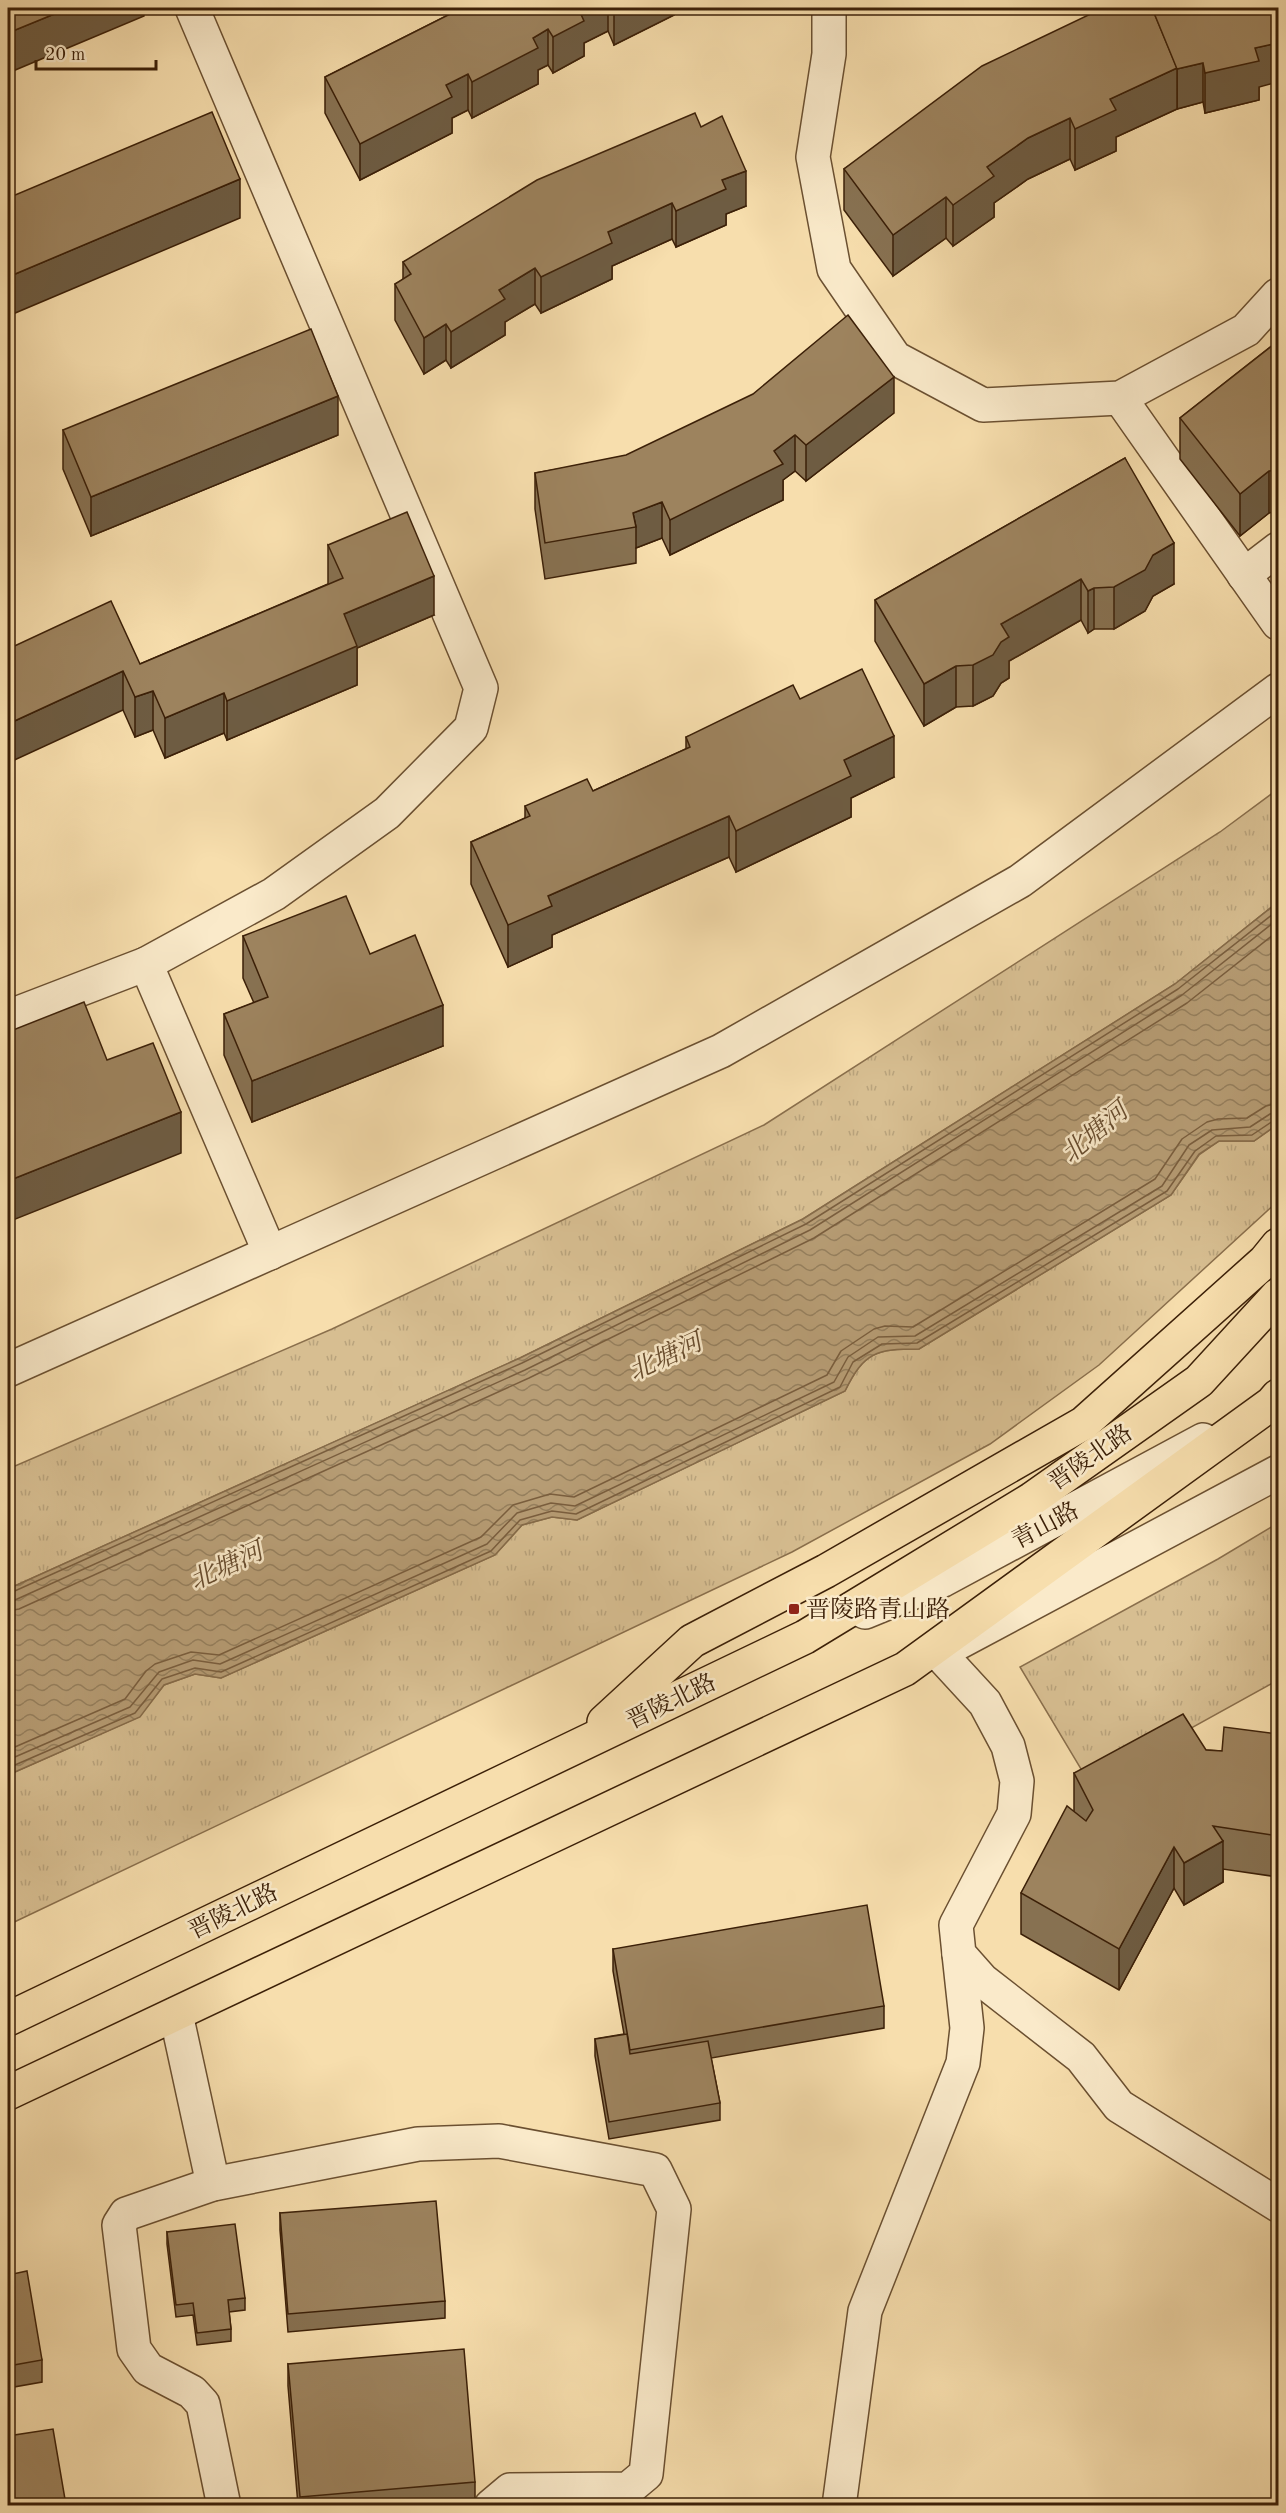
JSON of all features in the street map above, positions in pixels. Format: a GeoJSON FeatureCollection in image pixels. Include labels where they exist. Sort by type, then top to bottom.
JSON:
{"type":"FeatureCollection","features":[{"type":"Feature","properties":{"kind":"main road"},"geometry":{"type":"LineString","coordinates":[[580,1745],[692,1641],[826,1571],[1084,1423],[1265,1261],[1278,1245]]}},
{"type":"Feature","properties":{"kind":"main road","name":"晋陵北路"},"geometry":{"type":"LineString","coordinates":[[8,2019],[805,1637],[1032,1499],[1199,1381],[1278,1295]]}},
{"type":"Feature","properties":{"kind":"main road"},"geometry":{"type":"LineString","coordinates":[[8,2093],[905,1669],[1276,1399]]}},
{"type":"Feature","properties":{"kind":"street"},"geometry":{"type":"LineString","coordinates":[[8,1017],[146,963],[274,894],[387,813],[471,728],[481,688],[192,8]]}},
{"type":"Feature","properties":{"kind":"street"},"geometry":{"type":"LineString","coordinates":[[829,8],[829,54],[813,157],[834,269],[895,358],[983,405],[1120,398],[1246,330],[1278,296]]}},
{"type":"Feature","properties":{"kind":"street"},"geometry":{"type":"LineString","coordinates":[[1120,398],[1278,623]]}},
{"type":"Feature","properties":{"kind":"street"},"geometry":{"type":"LineString","coordinates":[[1244,574],[1278,549]]}},
{"type":"Feature","properties":{"kind":"street"},"geometry":{"type":"LineString","coordinates":[[8,1370],[721,1051],[1020,881],[1278,690]]}},
{"type":"Feature","properties":{"kind":"street"},"geometry":{"type":"LineString","coordinates":[[146,963],[270,1252]]}},
{"type":"Feature","properties":{"kind":"street","name":"青山路"},"geometry":{"type":"LineString","coordinates":[[805,1637],[943,1580],[1276,1399]]}},
{"type":"Feature","properties":{"kind":"street"},"geometry":{"type":"LineString","coordinates":[[905,1669],[972,1637],[1278,1472]]}},
{"type":"Feature","properties":{"kind":"street"},"geometry":{"type":"LineString","coordinates":[[839,2505],[865,2311],[963,2063],[968,2028],[956,1925],[1014,1814],[1017,1781],[1008,1746],[985,1703],[939,1653]]}},
{"type":"Feature","properties":{"kind":"street"},"geometry":{"type":"LineString","coordinates":[[958,1954],[982,1980],[1081,2057],[1119,2106],[1278,2205]]}},
{"type":"Feature","properties":{"kind":"street"},"geometry":{"type":"LineString","coordinates":[[177,2014],[213,2184]]}},
{"type":"Feature","properties":{"kind":"street"},"geometry":{"type":"LineString","coordinates":[[225,2505],[203,2404],[192,2392],[148,2369],[134,2349],[118,2225],[126,2214],[213,2184],[418,2144],[499,2141],[656,2170],[674,2209],[646,2474],[628,2489],[510,2490],[491,2505]]}},
{"type":"Feature","properties":{"kind":"green space"},"geometry":{"type":"Polygon","coordinates":[[[1278,789],[1278,902],[1175,984],[803,1219],[520,1358],[8,1589],[8,1469],[332,1329],[764,1125],[1220,832],[1278,789]]]}},
{"type":"Feature","properties":{"kind":"green space"},"geometry":{"type":"Polygon","coordinates":[[[1278,1124],[1278,1201],[1099,1365],[990,1444],[792,1552],[8,1925],[8,1775],[139,1717],[164,1685],[195,1674],[221,1678],[495,1555],[522,1525],[552,1517],[577,1520],[845,1391],[859,1368],[873,1355],[892,1350],[919,1349],[1171,1195],[1199,1155],[1219,1141],[1254,1141],[1278,1124]]]}},
{"type":"Feature","properties":{"kind":"green space"},"geometry":{"type":"Polygon","coordinates":[[[1278,1523],[1278,1680],[1090,1784],[1020,1667],[1218,1559],[1278,1523]]]}},
{"type":"Feature","properties":{"kind":"water","name":"北塘河"},"geometry":{"type":"Polygon","coordinates":[[[1278,902],[1278,1124],[1254,1141],[1219,1141],[1199,1154],[1171,1195],[919,1349],[892,1350],[873,1355],[859,1368],[845,1391],[577,1520],[552,1517],[522,1525],[495,1555],[221,1678],[195,1674],[164,1685],[140,1717],[8,1775],[8,1589],[520,1358],[803,1219],[1175,984],[1278,902]]]}},
{"type":"Feature","properties":{"kind":"building"},"geometry":{"type":"Polygon","coordinates":[[[8,8],[69,8],[8,33],[8,8]]]}},
{"type":"Feature","properties":{"kind":"building"},"geometry":{"type":"Polygon","coordinates":[[[462,8],[583,8],[579,10],[584,21],[553,37],[548,29],[533,38],[538,48],[472,82],[468,74],[446,85],[452,97],[360,144],[325,77],[462,8]]]}},
{"type":"Feature","properties":{"kind":"building"},"geometry":{"type":"Polygon","coordinates":[[[1103,8],[1152,8],[1177,68],[1110,99],[1116,110],[1075,129],[1070,118],[1028,138],[987,167],[994,176],[953,205],[946,197],[893,235],[844,169],[982,66],[1103,8]]]}},
{"type":"Feature","properties":{"kind":"building"},"geometry":{"type":"Polygon","coordinates":[[[1152,8],[1278,8],[1278,43],[1255,48],[1259,61],[1205,73],[1203,63],[1177,69],[1152,8]]]}},
{"type":"Feature","properties":{"kind":"building"},"geometry":{"type":"Polygon","coordinates":[[[212,112],[240,179],[8,277],[8,198],[212,112]]]}},
{"type":"Feature","properties":{"kind":"building"},"geometry":{"type":"Polygon","coordinates":[[[695,113],[701,127],[722,116],[746,171],[722,180],[726,189],[676,211],[672,203],[608,232],[612,243],[541,277],[535,268],[499,290],[505,299],[451,332],[446,324],[424,338],[395,284],[411,274],[403,262],[537,180],[695,113]]]}},
{"type":"Feature","properties":{"kind":"building"},"geometry":{"type":"Polygon","coordinates":[[[848,315],[894,377],[806,445],[795,435],[774,451],[783,464],[670,520],[662,502],[633,513],[636,527],[545,543],[535,473],[626,455],[753,394],[848,315]]]}},
{"type":"Feature","properties":{"kind":"building"},"geometry":{"type":"Polygon","coordinates":[[[311,329],[338,396],[91,497],[63,430],[311,329]]]}},
{"type":"Feature","properties":{"kind":"building"},"geometry":{"type":"Polygon","coordinates":[[[1278,341],[1278,470],[1269,471],[1240,494],[1180,418],[1278,341]]]}},
{"type":"Feature","properties":{"kind":"building"},"geometry":{"type":"Polygon","coordinates":[[[1125,458],[1174,543],[1153,555],[1145,570],[1114,587],[1094,588],[1088,591],[1081,579],[1001,624],[1009,637],[1001,642],[993,655],[973,665],[956,666],[924,684],[875,600],[1125,458]]]}},
{"type":"Feature","properties":{"kind":"building"},"geometry":{"type":"Polygon","coordinates":[[[407,512],[434,576],[344,614],[357,646],[227,701],[224,693],[165,718],[153,691],[135,697],[123,671],[8,724],[8,649],[111,601],[140,664],[343,578],[328,545],[407,512]]]}},
{"type":"Feature","properties":{"kind":"building"},"geometry":{"type":"Polygon","coordinates":[[[862,669],[894,736],[844,760],[851,776],[736,831],[729,816],[548,896],[552,906],[508,925],[471,842],[530,816],[525,806],[587,779],[593,791],[690,747],[686,737],[793,685],[800,699],[862,669]]]}},
{"type":"Feature","properties":{"kind":"building"},"geometry":{"type":"Polygon","coordinates":[[[346,896],[370,954],[415,935],[443,1005],[252,1081],[224,1014],[268,997],[243,936],[346,896]]]}},
{"type":"Feature","properties":{"kind":"building"},"geometry":{"type":"Polygon","coordinates":[[[84,1002],[107,1060],[153,1043],[181,1112],[8,1181],[8,1032],[84,1002]]]}},
{"type":"Feature","properties":{"kind":"building"},"geometry":{"type":"Polygon","coordinates":[[[1183,1714],[1206,1750],[1222,1751],[1224,1727],[1278,1734],[1278,1836],[1213,1826],[1223,1841],[1184,1863],[1174,1847],[1119,1949],[1021,1893],[1067,1806],[1086,1821],[1093,1810],[1074,1773],[1183,1714]]]}},
{"type":"Feature","properties":{"kind":"building"},"geometry":{"type":"Polygon","coordinates":[[[867,1905],[884,2006],[630,2050],[613,1949],[867,1905]]]}},
{"type":"Feature","properties":{"kind":"building"},"geometry":{"type":"Polygon","coordinates":[[[627,2034],[630,2054],[708,2041],[720,2103],[609,2122],[595,2039],[627,2034]]]}},
{"type":"Feature","properties":{"kind":"building"},"geometry":{"type":"Polygon","coordinates":[[[436,2201],[445,2301],[288,2314],[280,2213],[436,2201]]]}},
{"type":"Feature","properties":{"kind":"building"},"geometry":{"type":"Polygon","coordinates":[[[235,2224],[245,2298],[228,2300],[231,2329],[197,2333],[193,2303],[176,2305],[167,2232],[235,2224]]]}},
{"type":"Feature","properties":{"kind":"building"},"geometry":{"type":"Polygon","coordinates":[[[27,2271],[42,2360],[8,2366],[8,2275],[27,2271]]]}},
{"type":"Feature","properties":{"kind":"building"},"geometry":{"type":"Polygon","coordinates":[[[464,2349],[475,2482],[300,2497],[288,2364],[464,2349]]]}},
{"type":"Feature","properties":{"kind":"building"},"geometry":{"type":"Polygon","coordinates":[[[53,2429],[66,2505],[8,2505],[8,2436],[53,2429]]]}},
{"type":"Feature","properties":{"kind":"place","name":"晋陵路青山路"},"geometry":{"type":"Point","coordinates":[794,1609]}}]}
